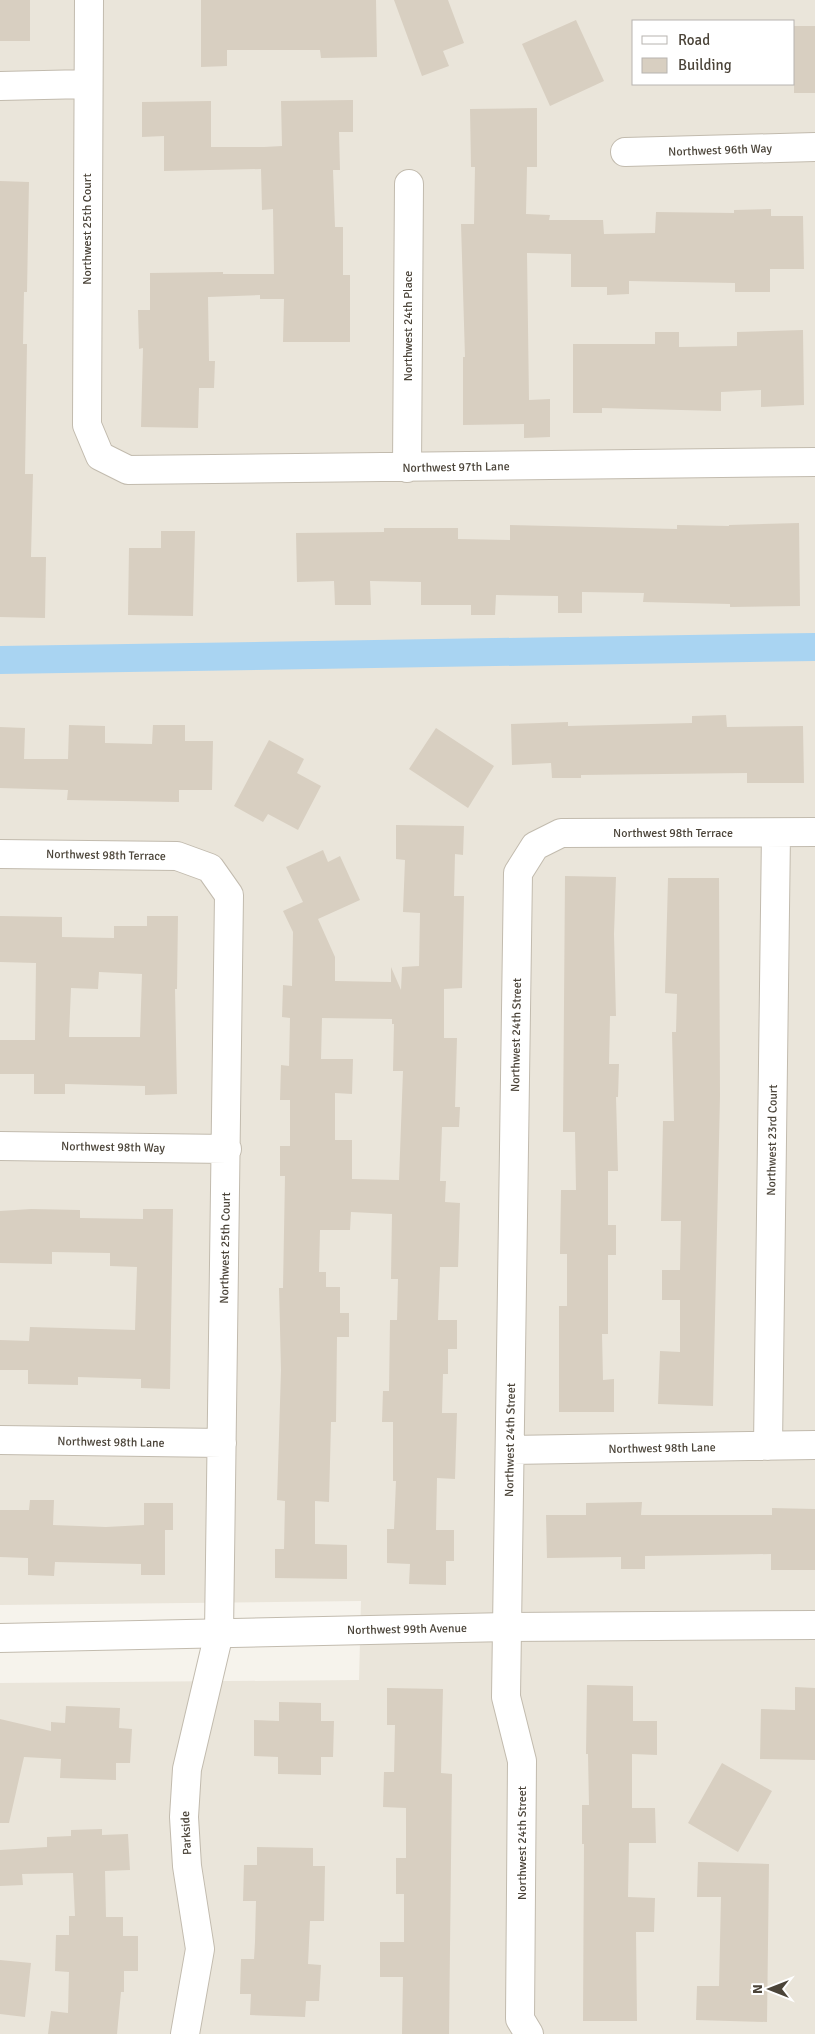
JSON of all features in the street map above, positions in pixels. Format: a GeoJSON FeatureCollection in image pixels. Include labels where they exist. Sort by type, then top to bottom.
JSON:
{"type":"FeatureCollection","features":[{"type":"Feature","properties":{"kind":"street","name":"Northwest 25th Court"},"geometry":{"type":"LineString","coordinates":[[89,0],[87,84],[87,425],[100,456]]}},
{"type":"Feature","properties":{"kind":"street"},"geometry":{"type":"LineString","coordinates":[[0,86],[87,84]]}},
{"type":"Feature","properties":{"kind":"street","name":"Northwest 96th Way"},"geometry":{"type":"LineString","coordinates":[[624,152],[815,148]]}},
{"type":"Feature","properties":{"kind":"street","name":"Northwest 24th Place"},"geometry":{"type":"LineString","coordinates":[[407,468],[409,184]]}},
{"type":"Feature","properties":{"kind":"street","name":"Northwest 97th Lane"},"geometry":{"type":"LineString","coordinates":[[100,456],[128,470],[815,462]]}},
{"type":"Feature","properties":{"kind":"street","name":"Northwest 98th Terrace"},"geometry":{"type":"LineString","coordinates":[[535,846],[561,833],[815,832]]}},
{"type":"Feature","properties":{"kind":"street","name":"Northwest 23rd Court"},"geometry":{"type":"LineString","coordinates":[[768,1446],[776,833]]}},
{"type":"Feature","properties":{"kind":"street","name":"Northwest 24th Street"},"geometry":{"type":"LineString","coordinates":[[529,2034],[520,2019],[522,1761],[506,1697],[518,872],[535,846]]}},
{"type":"Feature","properties":{"kind":"street","name":"Northwest 98th Terrace"},"geometry":{"type":"LineString","coordinates":[[0,854],[177,856],[210,868]]}},
{"type":"Feature","properties":{"kind":"street","name":"Northwest 25th Court"},"geometry":{"type":"LineString","coordinates":[[210,868],[229,895],[219,1633]]}},
{"type":"Feature","properties":{"kind":"street","name":"Northwest 98th Way"},"geometry":{"type":"LineString","coordinates":[[0,1146],[227,1149]]}},
{"type":"Feature","properties":{"kind":"street","name":"Northwest 98th Lane"},"geometry":{"type":"LineString","coordinates":[[0,1440],[222,1444]]}},
{"type":"Feature","properties":{"kind":"street","name":"Northwest 98th Lane"},"geometry":{"type":"LineString","coordinates":[[510,1450],[815,1445]]}},
{"type":"Feature","properties":{"kind":"street","name":"Northwest 99th Avenue"},"geometry":{"type":"LineString","coordinates":[[0,1638],[508,1627],[815,1625]]}},
{"type":"Feature","properties":{"kind":"street","name":"Parkside"},"geometry":{"type":"LineString","coordinates":[[185,2034],[200,1949],[188,1866],[184,1817],[188,1770],[219,1633]]}},
{"type":"Feature","properties":{"kind":"shaded area"},"geometry":{"type":"Polygon","coordinates":[[[0,0],[815,0],[815,2034],[0,2034],[0,1683],[359,1680],[361,1601],[0,1605],[0,0]]]}},
{"type":"Feature","properties":{"kind":"building"},"geometry":{"type":"Polygon","coordinates":[[[0,0],[30,0],[30,41],[0,41],[0,0]]]}},
{"type":"Feature","properties":{"kind":"building"},"geometry":{"type":"Polygon","coordinates":[[[201,0],[376,0],[377,57],[321,58],[320,50],[227,50],[227,66],[201,67],[201,0]]]}},
{"type":"Feature","properties":{"kind":"building"},"geometry":{"type":"Polygon","coordinates":[[[394,0],[448,0],[464,43],[443,51],[449,66],[422,76],[394,0]]]}},
{"type":"Feature","properties":{"kind":"building"},"geometry":{"type":"Polygon","coordinates":[[[576,20],[604,81],[550,106],[522,44],[576,20]]]}},
{"type":"Feature","properties":{"kind":"building"},"geometry":{"type":"Polygon","coordinates":[[[795,26],[815,26],[815,93],[794,93],[795,26]]]}},
{"type":"Feature","properties":{"kind":"building"},"geometry":{"type":"Polygon","coordinates":[[[353,100],[353,132],[339,132],[340,170],[333,170],[335,227],[343,227],[343,275],[350,275],[350,342],[283,342],[284,299],[260,299],[260,295],[208,297],[209,361],[215,361],[214,388],[199,388],[198,428],[141,427],[143,348],[139,349],[138,310],[150,310],[150,273],[223,272],[223,274],[274,274],[273,209],[262,210],[261,169],[164,171],[164,136],[142,137],[142,102],[211,101],[211,147],[264,147],[282,146],[281,101],[353,100]]]}},
{"type":"Feature","properties":{"kind":"building"},"geometry":{"type":"Polygon","coordinates":[[[537,108],[537,167],[527,167],[526,214],[550,215],[549,220],[603,220],[604,234],[655,233],[656,212],[734,213],[734,210],[771,209],[771,216],[803,216],[804,269],[770,269],[770,292],[735,292],[735,283],[629,281],[629,294],[607,295],[607,287],[571,287],[571,254],[527,253],[529,400],[550,399],[550,437],[524,438],[524,424],[463,425],[463,357],[465,357],[461,224],[474,224],[475,167],[471,167],[470,109],[537,108]]]}},
{"type":"Feature","properties":{"kind":"building"},"geometry":{"type":"Polygon","coordinates":[[[0,181],[29,182],[27,292],[24,292],[23,344],[27,344],[25,474],[33,474],[31,557],[46,557],[45,618],[0,617],[0,181]]]}},
{"type":"Feature","properties":{"kind":"building"},"geometry":{"type":"Polygon","coordinates":[[[803,330],[804,405],[761,407],[761,390],[721,392],[721,411],[602,408],[602,413],[573,413],[573,344],[655,344],[655,332],[679,332],[679,347],[737,346],[737,332],[803,330]]]}},
{"type":"Feature","properties":{"kind":"building"},"geometry":{"type":"Polygon","coordinates":[[[799,523],[800,606],[730,607],[730,604],[643,602],[644,593],[582,592],[582,613],[558,613],[558,596],[496,595],[495,615],[471,615],[471,605],[421,605],[421,582],[370,581],[371,605],[335,605],[334,581],[297,582],[296,533],[384,532],[384,528],[458,528],[458,539],[510,540],[510,525],[677,529],[677,525],[729,526],[799,523]]]}},
{"type":"Feature","properties":{"kind":"building"},"geometry":{"type":"Polygon","coordinates":[[[161,531],[195,531],[193,616],[128,615],[129,548],[161,548],[161,531]]]}},
{"type":"Feature","properties":{"kind":"building"},"geometry":{"type":"Polygon","coordinates":[[[726,715],[727,727],[803,726],[804,783],[747,783],[747,773],[581,775],[581,778],[552,778],[551,763],[512,765],[511,724],[568,722],[568,726],[692,723],[692,716],[726,715]]]}},
{"type":"Feature","properties":{"kind":"building"},"geometry":{"type":"Polygon","coordinates":[[[69,725],[105,726],[105,743],[152,744],[153,725],[185,725],[185,741],[213,741],[212,790],[179,790],[179,802],[67,800],[68,790],[0,788],[0,727],[25,728],[24,759],[68,759],[69,725]]]}},
{"type":"Feature","properties":{"kind":"building"},"geometry":{"type":"Polygon","coordinates":[[[436,728],[494,766],[468,808],[409,769],[436,728]]]}},
{"type":"Feature","properties":{"kind":"building"},"geometry":{"type":"Polygon","coordinates":[[[269,740],[304,759],[297,773],[321,786],[298,830],[268,814],[263,822],[234,806],[269,740]]]}},
{"type":"Feature","properties":{"kind":"building"},"geometry":{"type":"Polygon","coordinates":[[[396,825],[464,826],[463,855],[455,854],[454,896],[464,896],[462,988],[444,989],[444,1038],[457,1038],[455,1107],[460,1107],[459,1127],[442,1127],[440,1181],[446,1181],[445,1202],[460,1203],[458,1267],[440,1267],[438,1320],[457,1320],[457,1349],[448,1349],[448,1374],[443,1374],[442,1413],[457,1413],[455,1479],[437,1478],[436,1530],[454,1530],[454,1561],[446,1561],[446,1585],[409,1584],[410,1564],[387,1563],[387,1529],[394,1529],[396,1481],[393,1481],[393,1422],[382,1422],[383,1391],[389,1391],[390,1320],[397,1320],[398,1279],[391,1279],[392,1214],[351,1212],[350,1230],[320,1230],[319,1272],[326,1272],[326,1287],[340,1287],[340,1313],[349,1313],[349,1337],[337,1337],[336,1422],[331,1422],[329,1502],[315,1501],[315,1544],[347,1545],[347,1579],[275,1578],[275,1549],[284,1549],[285,1501],[277,1500],[281,1370],[279,1288],[283,1288],[285,1176],[280,1176],[280,1146],[290,1146],[290,1100],[280,1100],[281,1065],[289,1066],[290,1018],[282,1017],[283,985],[292,986],[293,932],[283,911],[303,902],[286,867],[323,850],[328,862],[340,856],[360,900],[318,919],[335,957],[335,981],[391,982],[391,967],[401,990],[402,967],[419,966],[420,913],[403,912],[405,860],[396,859],[396,825]],[[322,1018],[321,1059],[353,1059],[352,1094],[335,1093],[335,1140],[352,1140],[352,1179],[399,1180],[403,1071],[393,1071],[394,1024],[392,1024],[392,1019],[322,1018]]]}},
{"type":"Feature","properties":{"kind":"building"},"geometry":{"type":"Polygon","coordinates":[[[565,876],[616,877],[614,934],[616,1016],[610,1016],[609,1064],[619,1064],[618,1097],[616,1097],[618,1171],[608,1171],[608,1225],[616,1225],[616,1255],[608,1255],[608,1334],[602,1334],[603,1380],[614,1379],[614,1412],[559,1412],[559,1306],[567,1306],[567,1254],[560,1254],[561,1190],[576,1190],[575,1132],[563,1132],[565,876]]]}},
{"type":"Feature","properties":{"kind":"building"},"geometry":{"type":"Polygon","coordinates":[[[668,878],[719,878],[720,1096],[713,1406],[658,1404],[660,1351],[680,1352],[680,1300],[662,1300],[662,1270],[680,1270],[681,1221],[661,1221],[663,1121],[674,1121],[672,1032],[676,1032],[677,994],[665,993],[668,878]]]}},
{"type":"Feature","properties":{"kind":"building"},"geometry":{"type":"Polygon","coordinates":[[[0,916],[62,917],[62,937],[114,938],[114,926],[147,926],[147,916],[178,916],[177,989],[175,989],[177,1094],[145,1095],[145,1086],[65,1084],[65,1094],[34,1094],[34,1074],[0,1074],[0,1040],[35,1040],[36,963],[0,962],[0,916]],[[99,972],[98,989],[71,988],[69,1037],[140,1037],[142,974],[99,972]]]}},
{"type":"Feature","properties":{"kind":"building"},"geometry":{"type":"Polygon","coordinates":[[[31,1209],[80,1210],[80,1218],[143,1219],[143,1209],[173,1209],[170,1389],[141,1388],[141,1379],[78,1377],[78,1385],[28,1384],[28,1370],[0,1370],[0,1340],[29,1341],[30,1327],[135,1330],[137,1267],[110,1266],[110,1253],[52,1252],[52,1264],[0,1263],[0,1211],[31,1209]]]}},
{"type":"Feature","properties":{"kind":"building"},"geometry":{"type":"Polygon","coordinates":[[[30,1500],[54,1500],[53,1525],[106,1527],[144,1525],[144,1503],[173,1503],[173,1530],[165,1530],[165,1575],[141,1575],[141,1564],[55,1562],[54,1576],[28,1575],[28,1558],[0,1557],[0,1510],[29,1510],[30,1500]]]}},
{"type":"Feature","properties":{"kind":"building"},"geometry":{"type":"Polygon","coordinates":[[[642,1502],[641,1515],[772,1515],[772,1508],[815,1509],[815,1570],[771,1570],[771,1554],[645,1556],[645,1569],[621,1569],[621,1557],[547,1558],[546,1515],[586,1515],[586,1503],[642,1502]]]}},
{"type":"Feature","properties":{"kind":"building"},"geometry":{"type":"Polygon","coordinates":[[[587,1685],[633,1686],[633,1721],[657,1721],[657,1755],[632,1754],[632,1808],[655,1808],[656,1843],[629,1843],[628,1897],[655,1898],[654,1932],[636,1932],[637,2021],[583,2021],[584,1844],[582,1844],[582,1805],[589,1805],[588,1754],[586,1754],[587,1685]]]}},
{"type":"Feature","properties":{"kind":"building"},"geometry":{"type":"Polygon","coordinates":[[[795,1687],[815,1688],[815,1760],[760,1759],[761,1709],[795,1710],[795,1687]]]}},
{"type":"Feature","properties":{"kind":"building"},"geometry":{"type":"Polygon","coordinates":[[[387,1688],[443,1689],[441,1773],[452,1774],[449,2034],[402,2034],[403,1977],[380,1977],[380,1942],[404,1942],[404,1894],[396,1894],[396,1858],[406,1858],[406,1808],[383,1807],[384,1772],[394,1772],[395,1725],[387,1725],[387,1688]]]}},
{"type":"Feature","properties":{"kind":"building"},"geometry":{"type":"Polygon","coordinates":[[[279,1702],[321,1703],[321,1721],[334,1721],[333,1757],[321,1757],[321,1775],[278,1774],[278,1757],[254,1756],[254,1720],[279,1721],[279,1702]]]}},
{"type":"Feature","properties":{"kind":"building"},"geometry":{"type":"Polygon","coordinates":[[[66,1706],[120,1708],[119,1728],[132,1729],[130,1763],[116,1763],[116,1780],[60,1778],[61,1759],[24,1757],[9,1823],[0,1823],[0,1719],[51,1731],[51,1722],[65,1723],[66,1706]]]}},
{"type":"Feature","properties":{"kind":"building"},"geometry":{"type":"Polygon","coordinates":[[[722,1763],[772,1791],[738,1852],[688,1823],[722,1763]]]}},
{"type":"Feature","properties":{"kind":"building"},"geometry":{"type":"Polygon","coordinates":[[[102,1829],[102,1835],[128,1834],[130,1870],[105,1871],[106,1917],[123,1917],[123,1936],[138,1936],[138,1971],[124,1971],[124,1992],[121,1992],[117,2034],[48,2034],[51,2011],[68,2013],[69,1972],[55,1971],[56,1935],[69,1935],[69,1916],[75,1916],[73,1873],[22,1874],[23,1885],[0,1886],[0,1850],[47,1847],[47,1837],[71,1836],[71,1830],[102,1829]]]}},
{"type":"Feature","properties":{"kind":"building"},"geometry":{"type":"Polygon","coordinates":[[[257,1847],[313,1848],[313,1866],[325,1866],[324,1921],[310,1921],[308,1964],[321,1965],[319,2001],[306,2001],[305,2017],[250,2015],[251,1994],[240,1994],[241,1959],[254,1959],[255,1942],[256,1901],[243,1901],[244,1865],[257,1865],[257,1847]]]}},
{"type":"Feature","properties":{"kind":"building"},"geometry":{"type":"Polygon","coordinates":[[[698,1862],[769,1864],[767,2022],[696,2020],[697,1986],[719,1986],[721,1897],[697,1897],[698,1862]]]}},
{"type":"Feature","properties":{"kind":"building"},"geometry":{"type":"Polygon","coordinates":[[[0,1960],[31,1963],[25,2017],[0,2014],[0,1960]]]}},
{"type":"Feature","properties":{"kind":"waterway"},"geometry":{"type":"LineString","coordinates":[[0,660],[815,647]]}}]}
